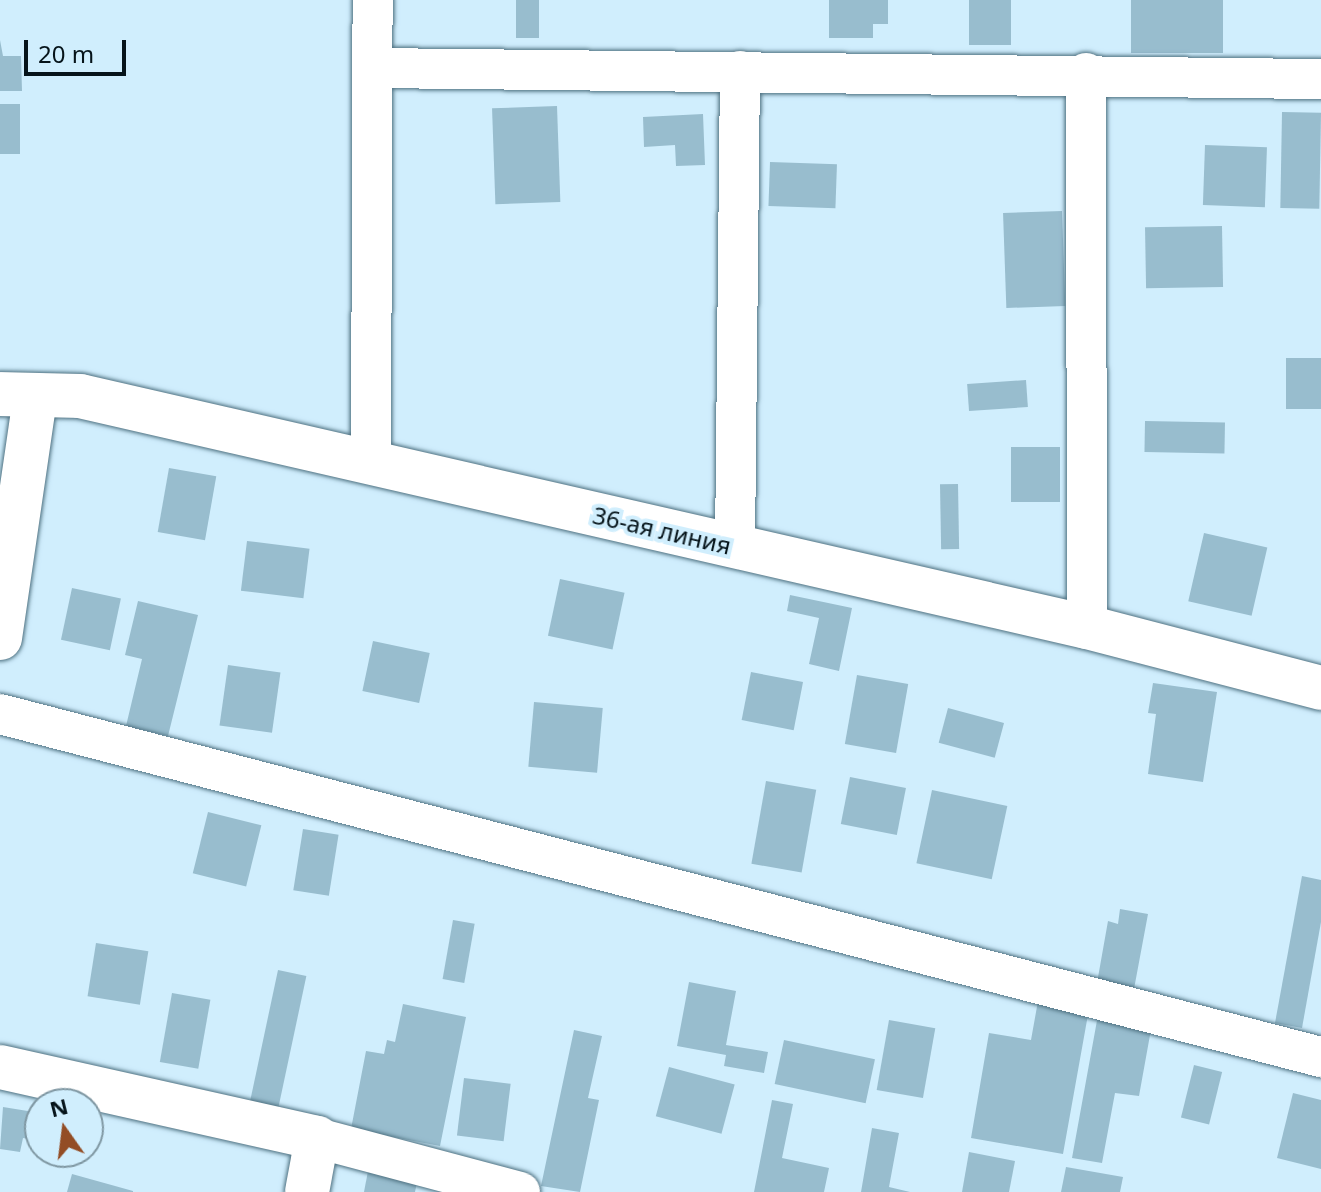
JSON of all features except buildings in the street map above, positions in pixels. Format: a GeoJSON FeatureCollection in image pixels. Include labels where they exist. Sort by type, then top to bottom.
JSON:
{"type":"FeatureCollection","features":[{"type":"Feature","properties":{"kind":"street"},"geometry":{"type":"LineString","coordinates":[[371,462],[373,0]]}},
{"type":"Feature","properties":{"kind":"street"},"geometry":{"type":"LineString","coordinates":[[375,68],[1086,73],[1321,79]]}},
{"type":"Feature","properties":{"kind":"street"},"geometry":{"type":"LineString","coordinates":[[735,547],[740,71]]}},
{"type":"Feature","properties":{"kind":"street"},"geometry":{"type":"LineString","coordinates":[[1086,73],[1087,627]]}},
{"type":"Feature","properties":{"kind":"street","name":"36-ая линия"},"geometry":{"type":"LineString","coordinates":[[17,397],[80,396],[1087,627],[1321,688]]}},
{"type":"Feature","properties":{"kind":"street"},"geometry":{"type":"LineString","coordinates":[[0,638],[17,397]]}},
{"type":"Feature","properties":{"kind":"street"},"geometry":{"type":"LineString","coordinates":[[0,714],[1321,1057]]}},
{"type":"Feature","properties":{"kind":"street"},"geometry":{"type":"LineString","coordinates":[[0,1067],[317,1138],[520,1192]]}},
{"type":"Feature","properties":{"kind":"street"},"geometry":{"type":"LineString","coordinates":[[307,1192],[317,1138]]}}]}
